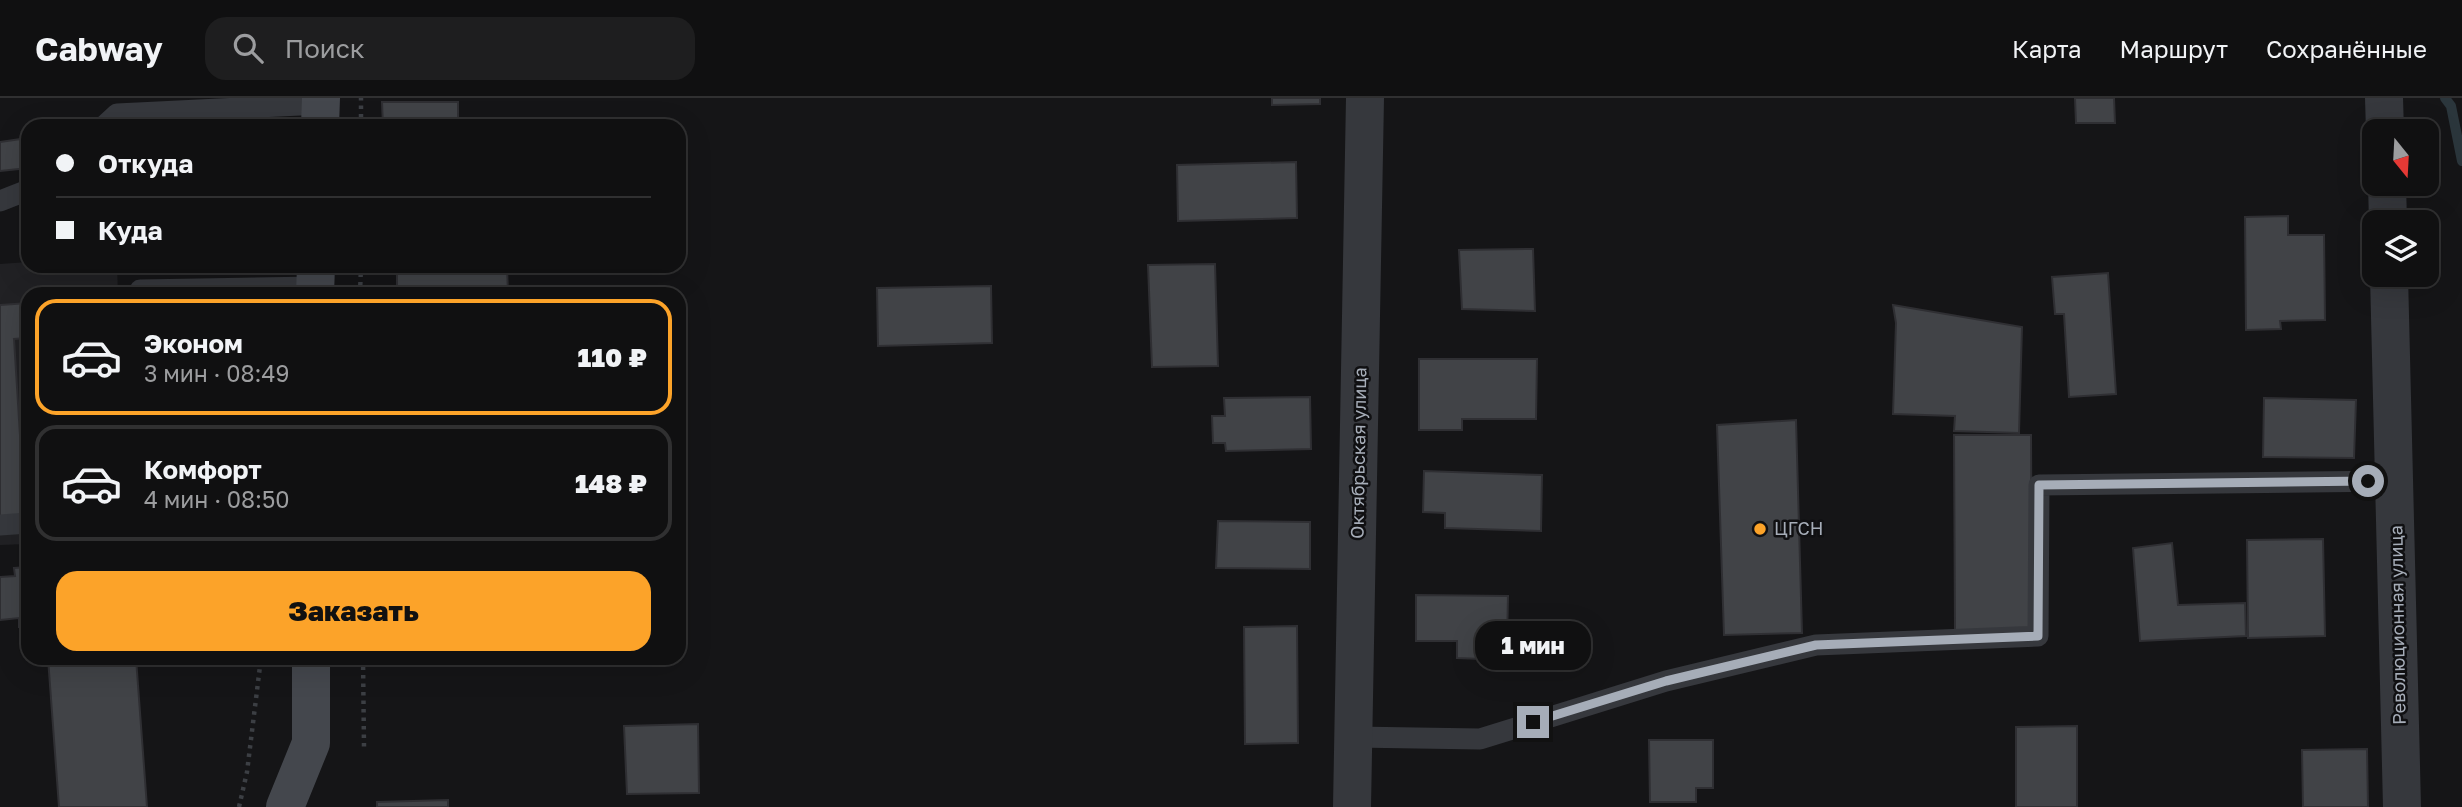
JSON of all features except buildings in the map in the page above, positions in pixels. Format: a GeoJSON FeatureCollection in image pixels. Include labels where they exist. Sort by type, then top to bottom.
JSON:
{"type":"FeatureCollection","features":[{"type":"Feature","properties":{"kind":"street","name":"Октябрьская улица"},"geometry":{"type":"LineString","coordinates":[[1352,807],[1365,98]]}},
{"type":"Feature","properties":{"kind":"street"},"geometry":{"type":"LineString","coordinates":[[2384,98],[2385,119]]}},
{"type":"Feature","properties":{"kind":"street","name":"Революционная улица"},"geometry":{"type":"LineString","coordinates":[[2389,287],[2402,807]]}},
{"type":"Feature","properties":{"kind":"street"},"geometry":{"type":"LineString","coordinates":[[285,807],[312,743],[311,665]]}},
{"type":"Feature","properties":{"kind":"lane"},"geometry":{"type":"LineString","coordinates":[[112,119],[117,114],[321,109]]}},
{"type":"Feature","properties":{"kind":"lane"},"geometry":{"type":"LineString","coordinates":[[0,201],[21,193]]}},
{"type":"Feature","properties":{"kind":"lane"},"geometry":{"type":"LineString","coordinates":[[206,287],[316,282]]}},
{"type":"Feature","properties":{"kind":"lane"},"geometry":{"type":"LineString","coordinates":[[1354,737],[1480,738],[1666,681],[1816,645],[2038,636],[2039,485],[2395,481]]}},
{"type":"Feature","properties":{"kind":"lane"},"geometry":{"type":"LineString","coordinates":[[0,525],[21,524]]}},
{"type":"Feature","properties":{"kind":"path"},"geometry":{"type":"LineString","coordinates":[[361,98],[361,119]]}},
{"type":"Feature","properties":{"kind":"path"},"geometry":{"type":"LineString","coordinates":[[239,807],[247,772],[260,665]]}},
{"type":"Feature","properties":{"kind":"path"},"geometry":{"type":"LineString","coordinates":[[363,665],[364,747]]}},
{"type":"Feature","properties":{"kind":"shaded area"},"geometry":{"type":"Polygon","coordinates":[[[21,262],[21,273],[117,273],[118,287],[21,287],[21,544],[0,545],[0,264],[21,262]]]}},
{"type":"Feature","properties":{"kind":"waterway"},"geometry":{"type":"LineString","coordinates":[[2445,98],[2451,106],[2462,161]]}},
{"type":"Feature","properties":{"kind":"place","name":"ЦГСН"},"geometry":{"type":"Point","coordinates":[1760,529]}},
{"type":"Feature","properties":{"kind":"route"},"geometry":{"type":"LineString","coordinates":[[1533,722],[1666,681],[1816,645],[2038,636],[2039,485],[2368,481]]}}]}
